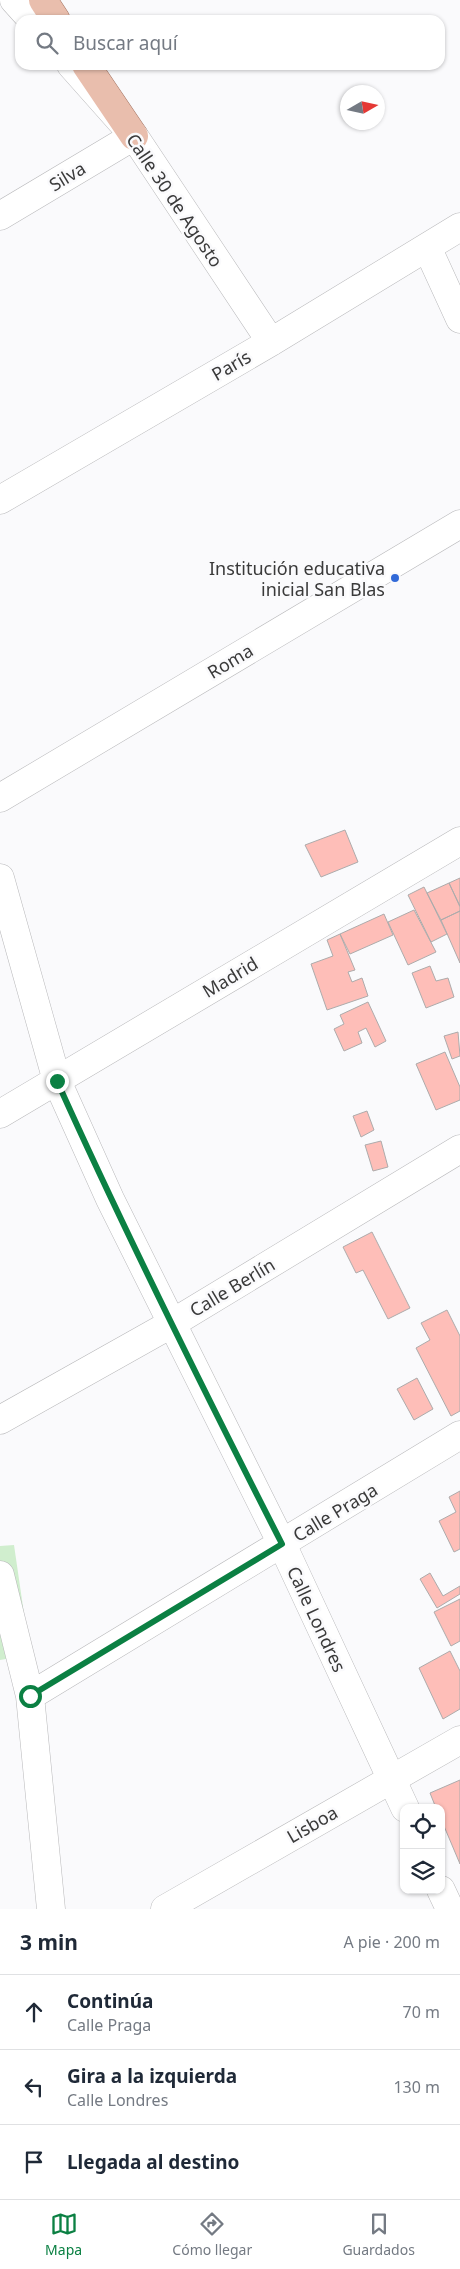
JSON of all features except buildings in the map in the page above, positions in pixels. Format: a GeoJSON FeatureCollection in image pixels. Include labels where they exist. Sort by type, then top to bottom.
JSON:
{"type":"FeatureCollection","features":[{"type":"Feature","properties":{"kind":"main road"},"geometry":{"type":"LineString","coordinates":[[43,0],[53,15]]}},
{"type":"Feature","properties":{"kind":"main road"},"geometry":{"type":"LineString","coordinates":[[89,70],[134,136]]}},
{"type":"Feature","properties":{"kind":"street"},"geometry":{"type":"LineString","coordinates":[[14,0],[28,15]]}},
{"type":"Feature","properties":{"kind":"street","name":"Calle 30 de Agosto"},"geometry":{"type":"LineString","coordinates":[[75,70],[134,136],[271,342]]}},
{"type":"Feature","properties":{"kind":"street","name":"Silva"},"geometry":{"type":"LineString","coordinates":[[0,216],[134,136]]}},
{"type":"Feature","properties":{"kind":"street","name":"París"},"geometry":{"type":"LineString","coordinates":[[0,500],[271,342],[460,228]]}},
{"type":"Feature","properties":{"kind":"street"},"geometry":{"type":"LineString","coordinates":[[428,247],[460,320]]}},
{"type":"Feature","properties":{"kind":"street","name":"Roma"},"geometry":{"type":"LineString","coordinates":[[0,798],[460,524]]}},
{"type":"Feature","properties":{"kind":"street","name":"Madrid"},"geometry":{"type":"LineString","coordinates":[[0,1114],[460,841]]}},
{"type":"Feature","properties":{"kind":"street","name":"Calle Londres"},"geometry":{"type":"LineString","coordinates":[[0,878],[57,1081],[110,1199],[282,1544],[403,1804]]}},
{"type":"Feature","properties":{"kind":"street","name":"Calle Berlín"},"geometry":{"type":"LineString","coordinates":[[0,1420],[171,1324],[460,1149]]}},
{"type":"Feature","properties":{"kind":"street","name":"Calle Praga"},"geometry":{"type":"LineString","coordinates":[[30,1696],[460,1436]]}},
{"type":"Feature","properties":{"kind":"street"},"geometry":{"type":"LineString","coordinates":[[0,1575],[30,1696],[51,1909]]}},
{"type":"Feature","properties":{"kind":"street","name":"Lisboa"},"geometry":{"type":"LineString","coordinates":[[165,1909],[460,1740]]}},
{"type":"Feature","properties":{"kind":"street"},"geometry":{"type":"LineString","coordinates":[[443,1894],[450,1909]]}},
{"type":"Feature","properties":{"kind":"green space"},"geometry":{"type":"Polygon","coordinates":[[[14,1545],[30,1655],[0,1660],[0,1546],[14,1545]]]}},
{"type":"Feature","properties":{"kind":"place","name":"Institución educativa inicial San Blas"},"geometry":{"type":"Point","coordinates":[395,578]}},
{"type":"Feature","properties":{"kind":"route"},"geometry":{"type":"LineString","coordinates":[[30,1696],[282,1544],[110,1199],[57,1081]]}}]}
